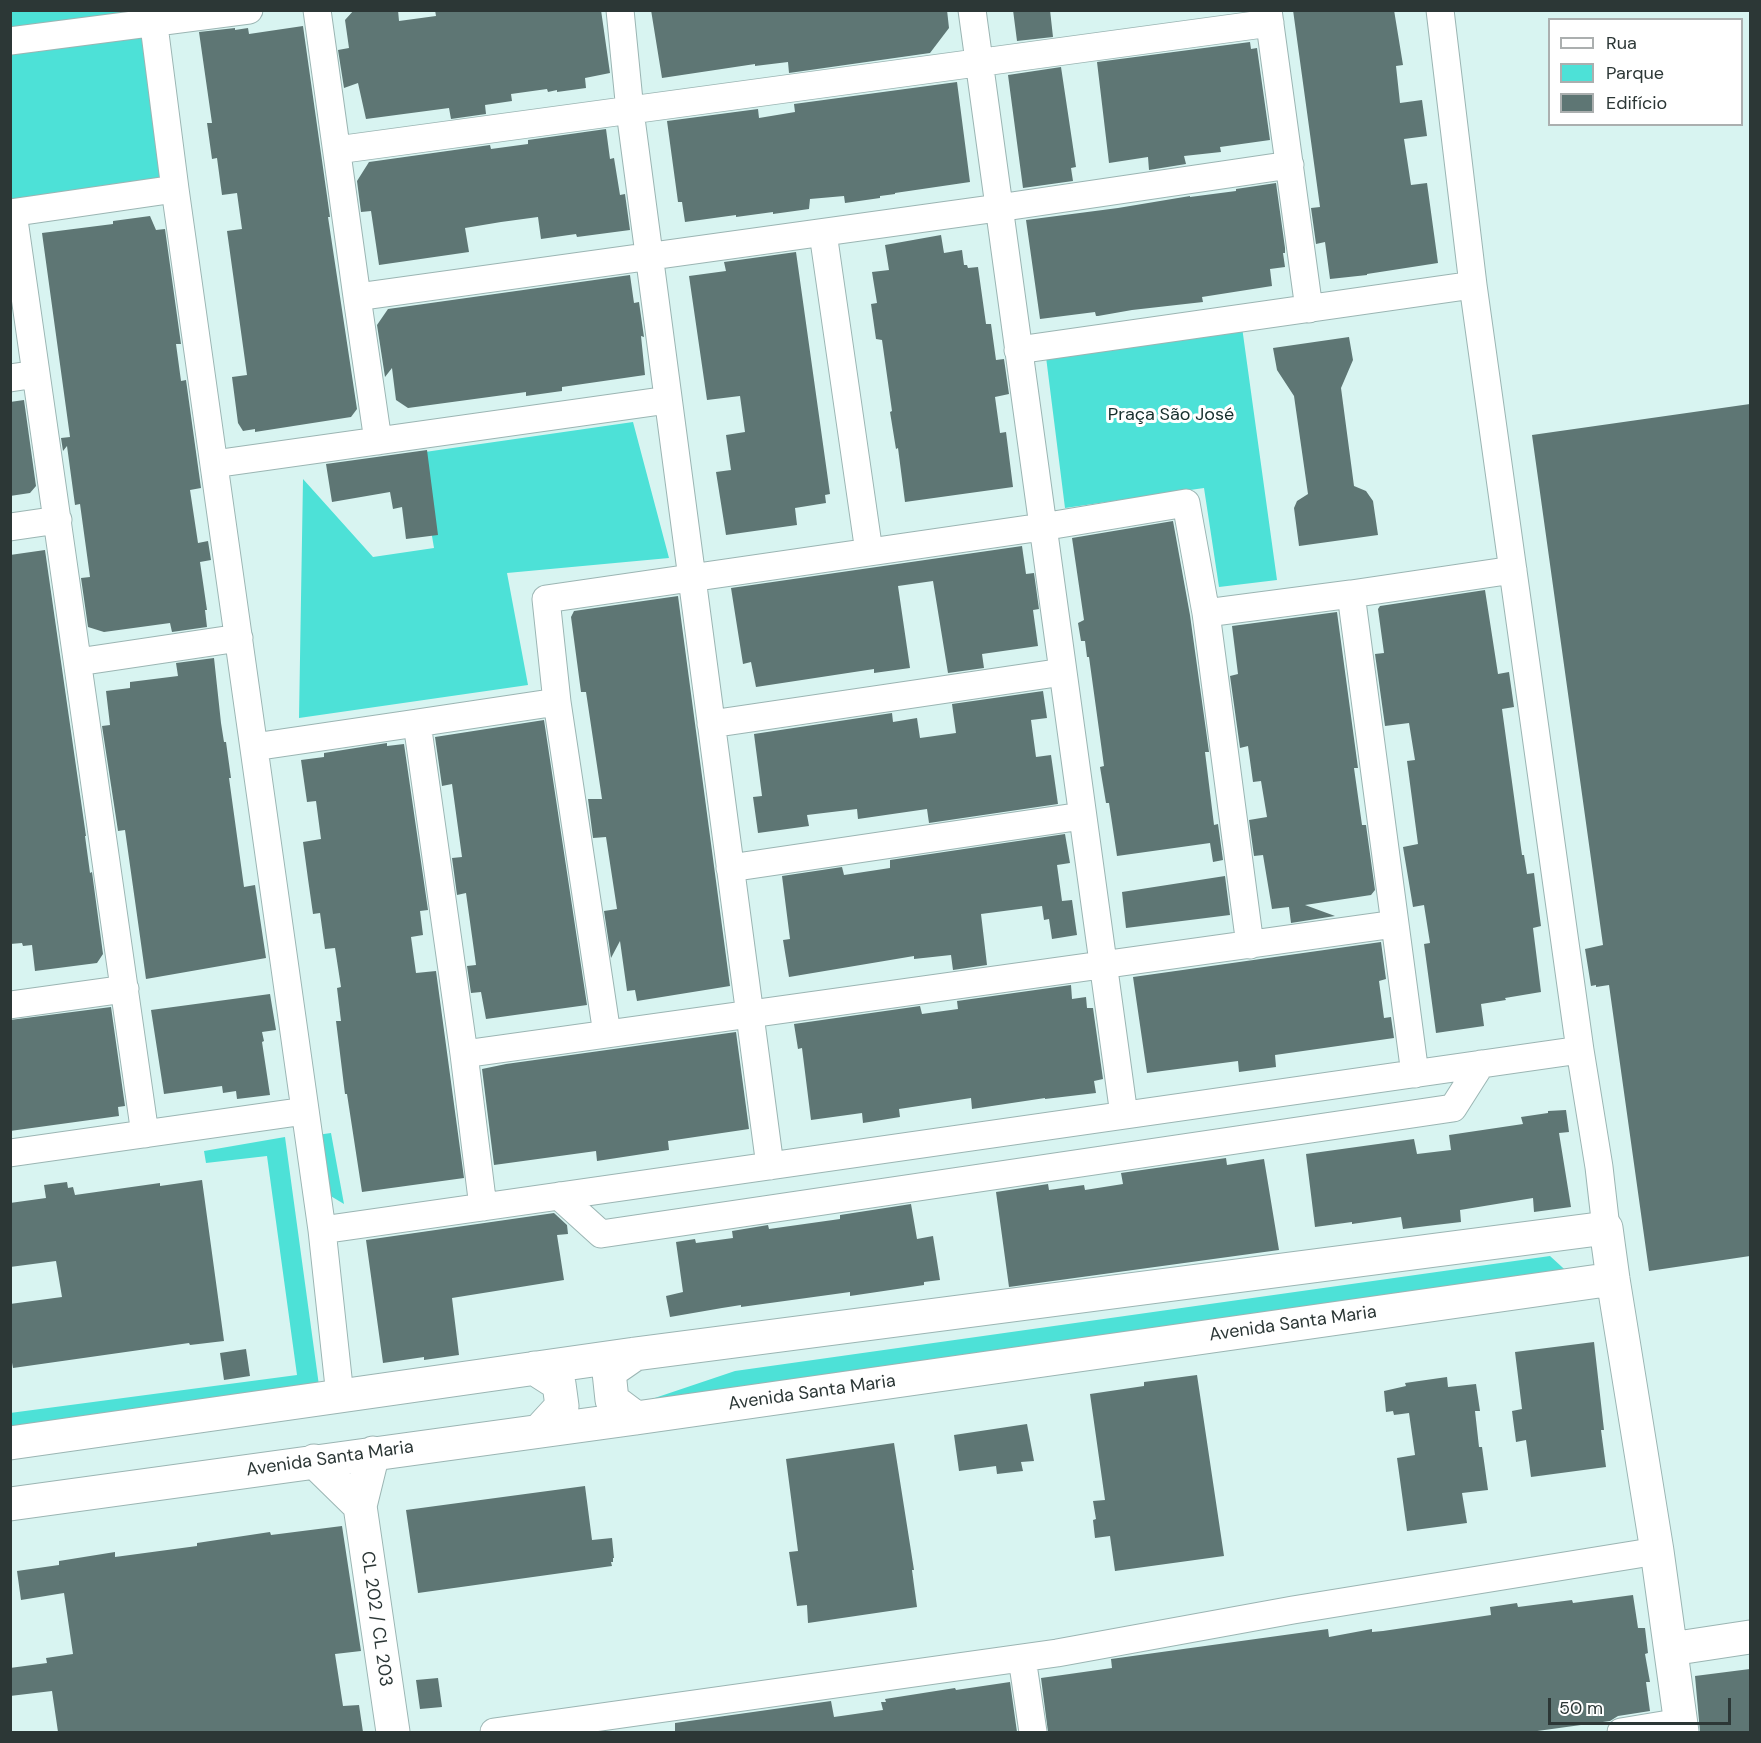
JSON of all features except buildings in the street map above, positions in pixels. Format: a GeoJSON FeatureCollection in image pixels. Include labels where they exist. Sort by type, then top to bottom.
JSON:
{"type":"FeatureCollection","features":[{"type":"Feature","properties":{"kind":"main road"},"geometry":{"type":"LineString","coordinates":[[10,1443],[635,1354],[1606,1228],[1681,1727]]}},
{"type":"Feature","properties":{"kind":"main road","name":"Avenida Santa Maria"},"geometry":{"type":"LineString","coordinates":[[10,1504],[636,1418],[1613,1279]]}},
{"type":"Feature","properties":{"kind":"main road"},"geometry":{"type":"LineString","coordinates":[[635,1354],[609,1372],[612,1400],[636,1418]]}},
{"type":"Feature","properties":{"kind":"main road"},"geometry":{"type":"LineString","coordinates":[[534,1368],[559,1384],[562,1406],[540,1430]]}},
{"type":"Feature","properties":{"kind":"main road"},"geometry":{"type":"LineString","coordinates":[[360,1506],[373,1453]]}},
{"type":"Feature","properties":{"kind":"main road"},"geometry":{"type":"LineString","coordinates":[[314,1461],[360,1506]]}},
{"type":"Feature","properties":{"kind":"main road","name":"CL 202 / CL 203"},"geometry":{"type":"LineString","coordinates":[[360,1506],[393,1732]]}},
{"type":"Feature","properties":{"kind":"main road"},"geometry":{"type":"LineString","coordinates":[[1671,1649],[1750,1637]]}},
{"type":"Feature","properties":{"kind":"street"},"geometry":{"type":"LineString","coordinates":[[10,41],[153,16],[249,10]]}},
{"type":"Feature","properties":{"kind":"street"},"geometry":{"type":"LineString","coordinates":[[317,10],[378,441]]}},
{"type":"Feature","properties":{"kind":"street"},"geometry":{"type":"LineString","coordinates":[[620,10],[630,111],[770,1166]]}},
{"type":"Feature","properties":{"kind":"street"},"geometry":{"type":"LineString","coordinates":[[972,10],[1124,1115]]}},
{"type":"Feature","properties":{"kind":"street"},"geometry":{"type":"LineString","coordinates":[[1440,10],[1473,285],[1606,1228]]}},
{"type":"Feature","properties":{"kind":"street"},"geometry":{"type":"LineString","coordinates":[[153,16],[175,189],[322,1230],[340,1396]]}},
{"type":"Feature","properties":{"kind":"street"},"geometry":{"type":"LineString","coordinates":[[337,150],[978,63],[1269,17],[1310,309]]}},
{"type":"Feature","properties":{"kind":"street"},"geometry":{"type":"LineString","coordinates":[[357,297],[823,233],[1290,165]]}},
{"type":"Feature","properties":{"kind":"street"},"geometry":{"type":"LineString","coordinates":[[145,1134],[57,520],[23,376],[12,213],[175,189]]}},
{"type":"Feature","properties":{"kind":"street"},"geometry":{"type":"LineString","coordinates":[[823,233],[869,552]]}},
{"type":"Feature","properties":{"kind":"street"},"geometry":{"type":"LineString","coordinates":[[1018,350],[1473,285]]}},
{"type":"Feature","properties":{"kind":"street"},"geometry":{"type":"LineString","coordinates":[[214,464],[668,400]]}},
{"type":"Feature","properties":{"kind":"street"},"geometry":{"type":"LineString","coordinates":[[607,1034],[556,702],[546,599],[1186,503],[1206,613],[1250,945]]}},
{"type":"Feature","properties":{"kind":"street"},"geometry":{"type":"LineString","coordinates":[[10,527],[57,520]]}},
{"type":"Feature","properties":{"kind":"street"},"geometry":{"type":"LineString","coordinates":[[1206,613],[1513,570]]}},
{"type":"Feature","properties":{"kind":"street"},"geometry":{"type":"LineString","coordinates":[[1351,594],[1415,1074]]}},
{"type":"Feature","properties":{"kind":"street"},"geometry":{"type":"LineString","coordinates":[[78,662],[239,638]]}},
{"type":"Feature","properties":{"kind":"street"},"geometry":{"type":"LineString","coordinates":[[711,724],[1062,672]]}},
{"type":"Feature","properties":{"kind":"street"},"geometry":{"type":"LineString","coordinates":[[254,747],[556,702]]}},
{"type":"Feature","properties":{"kind":"street"},"geometry":{"type":"LineString","coordinates":[[417,723],[464,1054],[483,1207]]}},
{"type":"Feature","properties":{"kind":"street"},"geometry":{"type":"LineString","coordinates":[[730,868],[1082,816]]}},
{"type":"Feature","properties":{"kind":"street"},"geometry":{"type":"LineString","coordinates":[[464,1054],[1395,924]]}},
{"type":"Feature","properties":{"kind":"street"},"geometry":{"type":"LineString","coordinates":[[10,1005],[125,989]]}},
{"type":"Feature","properties":{"kind":"street"},"geometry":{"type":"LineString","coordinates":[[322,1230],[1581,1050]]}},
{"type":"Feature","properties":{"kind":"street"},"geometry":{"type":"LineString","coordinates":[[559,1196],[601,1234],[1453,1108],[1481,1064]]}},
{"type":"Feature","properties":{"kind":"street"},"geometry":{"type":"LineString","coordinates":[[10,1153],[304,1111]]}},
{"type":"Feature","properties":{"kind":"street"},"geometry":{"type":"LineString","coordinates":[[494,1732],[1057,1653],[1293,1610],[1656,1551]]}},
{"type":"Feature","properties":{"kind":"street"},"geometry":{"type":"LineString","coordinates":[[1022,1658],[1033,1732]]}},
{"type":"Feature","properties":{"kind":"street"},"geometry":{"type":"LineString","coordinates":[[1621,1732],[1681,1727]]}},
{"type":"Feature","properties":{"kind":"green space"},"geometry":{"type":"Polygon","coordinates":[[[10,11],[151,11],[175,189],[11,213],[10,11]]]}},
{"type":"Feature","properties":{"kind":"green space","name":"Praça São José"},"geometry":{"type":"Polygon","coordinates":[[[1242,327],[1277,580],[1219,587],[1204,488],[1065,508],[1046,357],[1242,327]]]}},
{"type":"Feature","properties":{"kind":"green space"},"geometry":{"type":"Polygon","coordinates":[[[633,422],[669,558],[507,573],[528,685],[299,718],[303,479],[373,557],[434,548],[418,453],[633,422]]]}},
{"type":"Feature","properties":{"kind":"green space"},"geometry":{"type":"Polygon","coordinates":[[[331,1133],[344,1204],[324,1192],[317,1135],[331,1133]]]}},
{"type":"Feature","properties":{"kind":"green space"},"geometry":{"type":"Polygon","coordinates":[[[285,1137],[320,1393],[11,1435],[10,1413],[297,1375],[267,1156],[206,1163],[204,1151],[285,1137]]]}},
{"type":"Feature","properties":{"kind":"green space"},"geometry":{"type":"Polygon","coordinates":[[[1550,1256],[1574,1278],[631,1406],[735,1371],[1550,1256]]]}}]}
